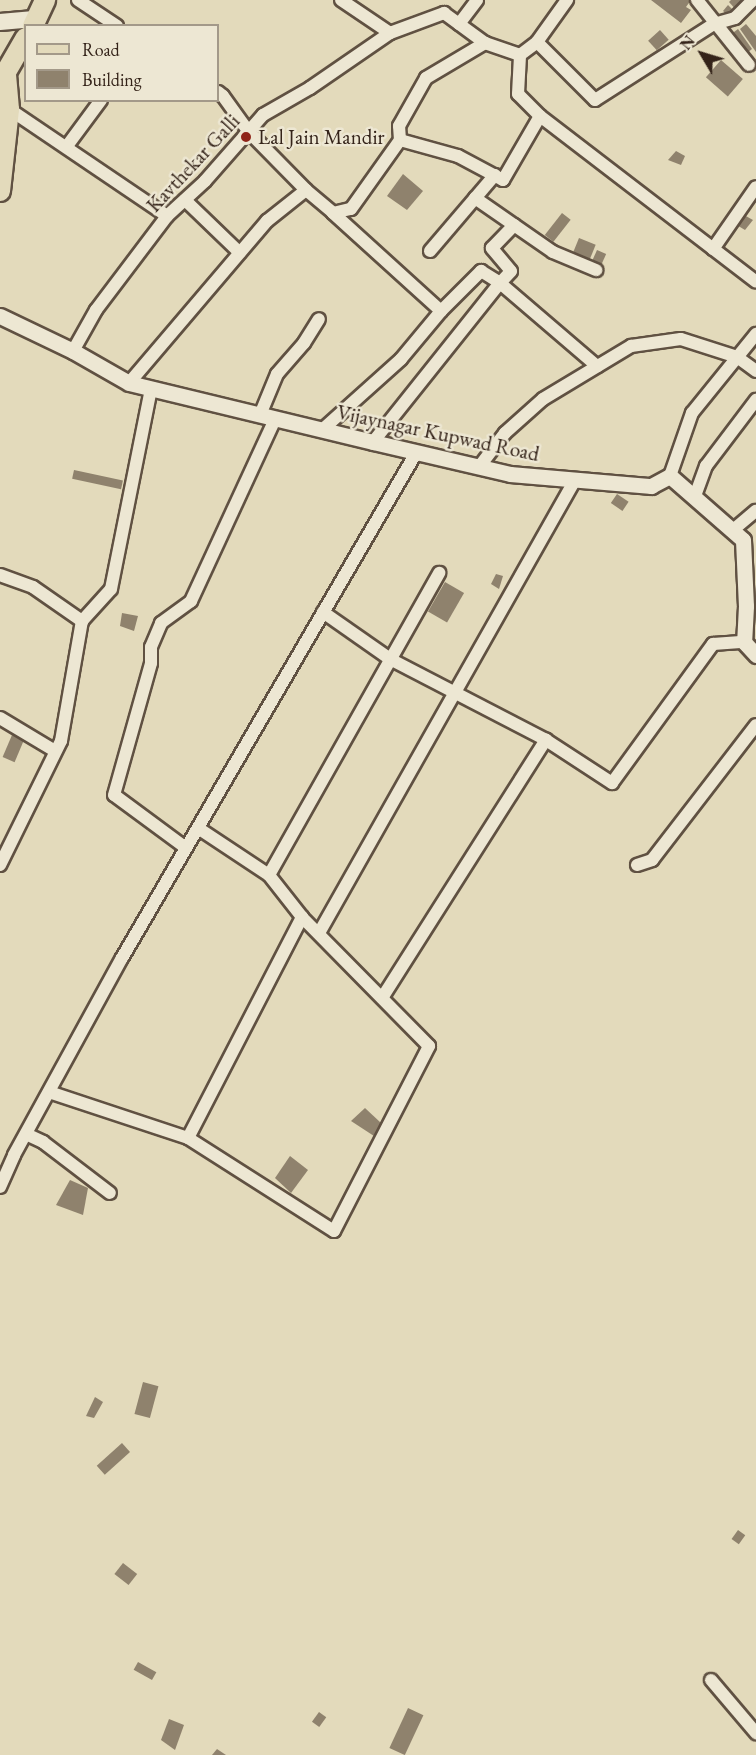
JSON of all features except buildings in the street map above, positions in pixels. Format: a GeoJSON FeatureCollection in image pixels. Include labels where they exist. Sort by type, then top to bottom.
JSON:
{"type":"FeatureCollection","features":[{"type":"Feature","properties":{"kind":"main road"},"geometry":{"type":"LineString","coordinates":[[34,24],[45,0]]}},
{"type":"Feature","properties":{"kind":"main road"},"geometry":{"type":"LineString","coordinates":[[0,22],[24,32]]}},
{"type":"Feature","properties":{"kind":"main road"},"geometry":{"type":"LineString","coordinates":[[0,191],[9,110],[2,75],[24,42]]}},
{"type":"Feature","properties":{"kind":"street"},"geometry":{"type":"LineString","coordinates":[[78,0],[114,24]]}},
{"type":"Feature","properties":{"kind":"street"},"geometry":{"type":"LineString","coordinates":[[341,0],[390,33]]}},
{"type":"Feature","properties":{"kind":"street"},"geometry":{"type":"LineString","coordinates":[[477,0],[459,24],[485,43],[520,55]]}},
{"type":"Feature","properties":{"kind":"street"},"geometry":{"type":"LineString","coordinates":[[567,0],[537,42],[520,55],[518,94],[540,116],[756,282]]}},
{"type":"Feature","properties":{"kind":"street"},"geometry":{"type":"LineString","coordinates":[[697,0],[714,24],[754,64]]}},
{"type":"Feature","properties":{"kind":"street"},"geometry":{"type":"LineString","coordinates":[[537,42],[595,100],[714,24],[735,18],[753,0]]}},
{"type":"Feature","properties":{"kind":"street","name":"Kavthekar Galli"},"geometry":{"type":"LineString","coordinates":[[73,351],[96,310],[167,216],[205,182],[263,115],[310,88],[390,33],[444,13],[459,24]]}},
{"type":"Feature","properties":{"kind":"street"},"geometry":{"type":"LineString","coordinates":[[333,213],[351,209],[400,140],[399,126],[426,78],[485,43]]}},
{"type":"Feature","properties":{"kind":"street"},"geometry":{"type":"LineString","coordinates":[[219,93],[249,132],[306,190],[441,311]]}},
{"type":"Feature","properties":{"kind":"street"},"geometry":{"type":"LineString","coordinates":[[67,146],[99,102]]}},
{"type":"Feature","properties":{"kind":"street"},"geometry":{"type":"LineString","coordinates":[[9,110],[67,146],[167,216]]}},
{"type":"Feature","properties":{"kind":"street"},"geometry":{"type":"LineString","coordinates":[[400,140],[458,156],[503,180],[540,116]]}},
{"type":"Feature","properties":{"kind":"street"},"geometry":{"type":"LineString","coordinates":[[430,250],[495,175]]}},
{"type":"Feature","properties":{"kind":"street"},"geometry":{"type":"LineString","coordinates":[[713,249],[756,187]]}},
{"type":"Feature","properties":{"kind":"street"},"geometry":{"type":"LineString","coordinates":[[129,383],[267,221],[306,190]]}},
{"type":"Feature","properties":{"kind":"street"},"geometry":{"type":"LineString","coordinates":[[476,198],[553,252],[596,270]]}},
{"type":"Feature","properties":{"kind":"street"},"geometry":{"type":"LineString","coordinates":[[185,200],[240,253]]}},
{"type":"Feature","properties":{"kind":"street"},"geometry":{"type":"LineString","coordinates":[[372,442],[511,271],[492,248],[514,225]]}},
{"type":"Feature","properties":{"kind":"street"},"geometry":{"type":"LineString","coordinates":[[322,430],[401,359],[441,311],[481,271],[500,283],[597,366]]}},
{"type":"Feature","properties":{"kind":"street","name":"Vijaynagar Kupwad Road"},"geometry":{"type":"LineString","coordinates":[[0,316],[73,351],[129,383],[416,453],[510,474],[575,480],[651,486],[670,476]]}},
{"type":"Feature","properties":{"kind":"street"},"geometry":{"type":"LineString","coordinates":[[260,415],[277,374],[304,343],[319,319]]}},
{"type":"Feature","properties":{"kind":"street"},"geometry":{"type":"LineString","coordinates":[[756,334],[692,413],[670,476],[743,540],[746,606],[744,642],[756,655]]}},
{"type":"Feature","properties":{"kind":"street"},"geometry":{"type":"LineString","coordinates":[[479,467],[505,433],[543,399],[631,346],[681,339],[737,357],[756,371]]}},
{"type":"Feature","properties":{"kind":"street"},"geometry":{"type":"LineString","coordinates":[[0,865],[61,741],[82,621],[111,589],[151,388]]}},
{"type":"Feature","properties":{"kind":"street"},"geometry":{"type":"LineString","coordinates":[[695,496],[706,466],[756,400]]}},
{"type":"Feature","properties":{"kind":"street"},"geometry":{"type":"LineString","coordinates":[[186,848],[114,795],[151,663],[154,639],[161,624],[191,601],[276,419]]}},
{"type":"Feature","properties":{"kind":"street"},"geometry":{"type":"LineString","coordinates":[[0,1188],[26,1134],[186,848],[416,453]]}},
{"type":"Feature","properties":{"kind":"street"},"geometry":{"type":"LineString","coordinates":[[319,933],[575,480]]}},
{"type":"Feature","properties":{"kind":"street"},"geometry":{"type":"LineString","coordinates":[[733,530],[756,511]]}},
{"type":"Feature","properties":{"kind":"street"},"geometry":{"type":"LineString","coordinates":[[269,875],[439,573]]}},
{"type":"Feature","properties":{"kind":"street"},"geometry":{"type":"LineString","coordinates":[[0,574],[33,587],[82,621]]}},
{"type":"Feature","properties":{"kind":"street"},"geometry":{"type":"LineString","coordinates":[[323,612],[390,659],[546,740],[612,783],[713,644],[744,642]]}},
{"type":"Feature","properties":{"kind":"street"},"geometry":{"type":"LineString","coordinates":[[0,718],[55,751]]}},
{"type":"Feature","properties":{"kind":"street"},"geometry":{"type":"LineString","coordinates":[[637,865],[652,860],[756,725]]}},
{"type":"Feature","properties":{"kind":"street"},"geometry":{"type":"LineString","coordinates":[[382,998],[546,740]]}},
{"type":"Feature","properties":{"kind":"street"},"geometry":{"type":"LineString","coordinates":[[49,1092],[188,1138],[334,1231],[429,1046],[303,917],[269,875],[198,828]]}},
{"type":"Feature","properties":{"kind":"street"},"geometry":{"type":"LineString","coordinates":[[188,1138],[303,917]]}},
{"type":"Feature","properties":{"kind":"street"},"geometry":{"type":"LineString","coordinates":[[26,1134],[44,1142],[110,1192]]}},
{"type":"Feature","properties":{"kind":"street"},"geometry":{"type":"LineString","coordinates":[[711,1680],[756,1733]]}},
{"type":"Feature","properties":{"kind":"place","name":"Lal Jain Mandir"},"geometry":{"type":"Point","coordinates":[246,137]}}]}
